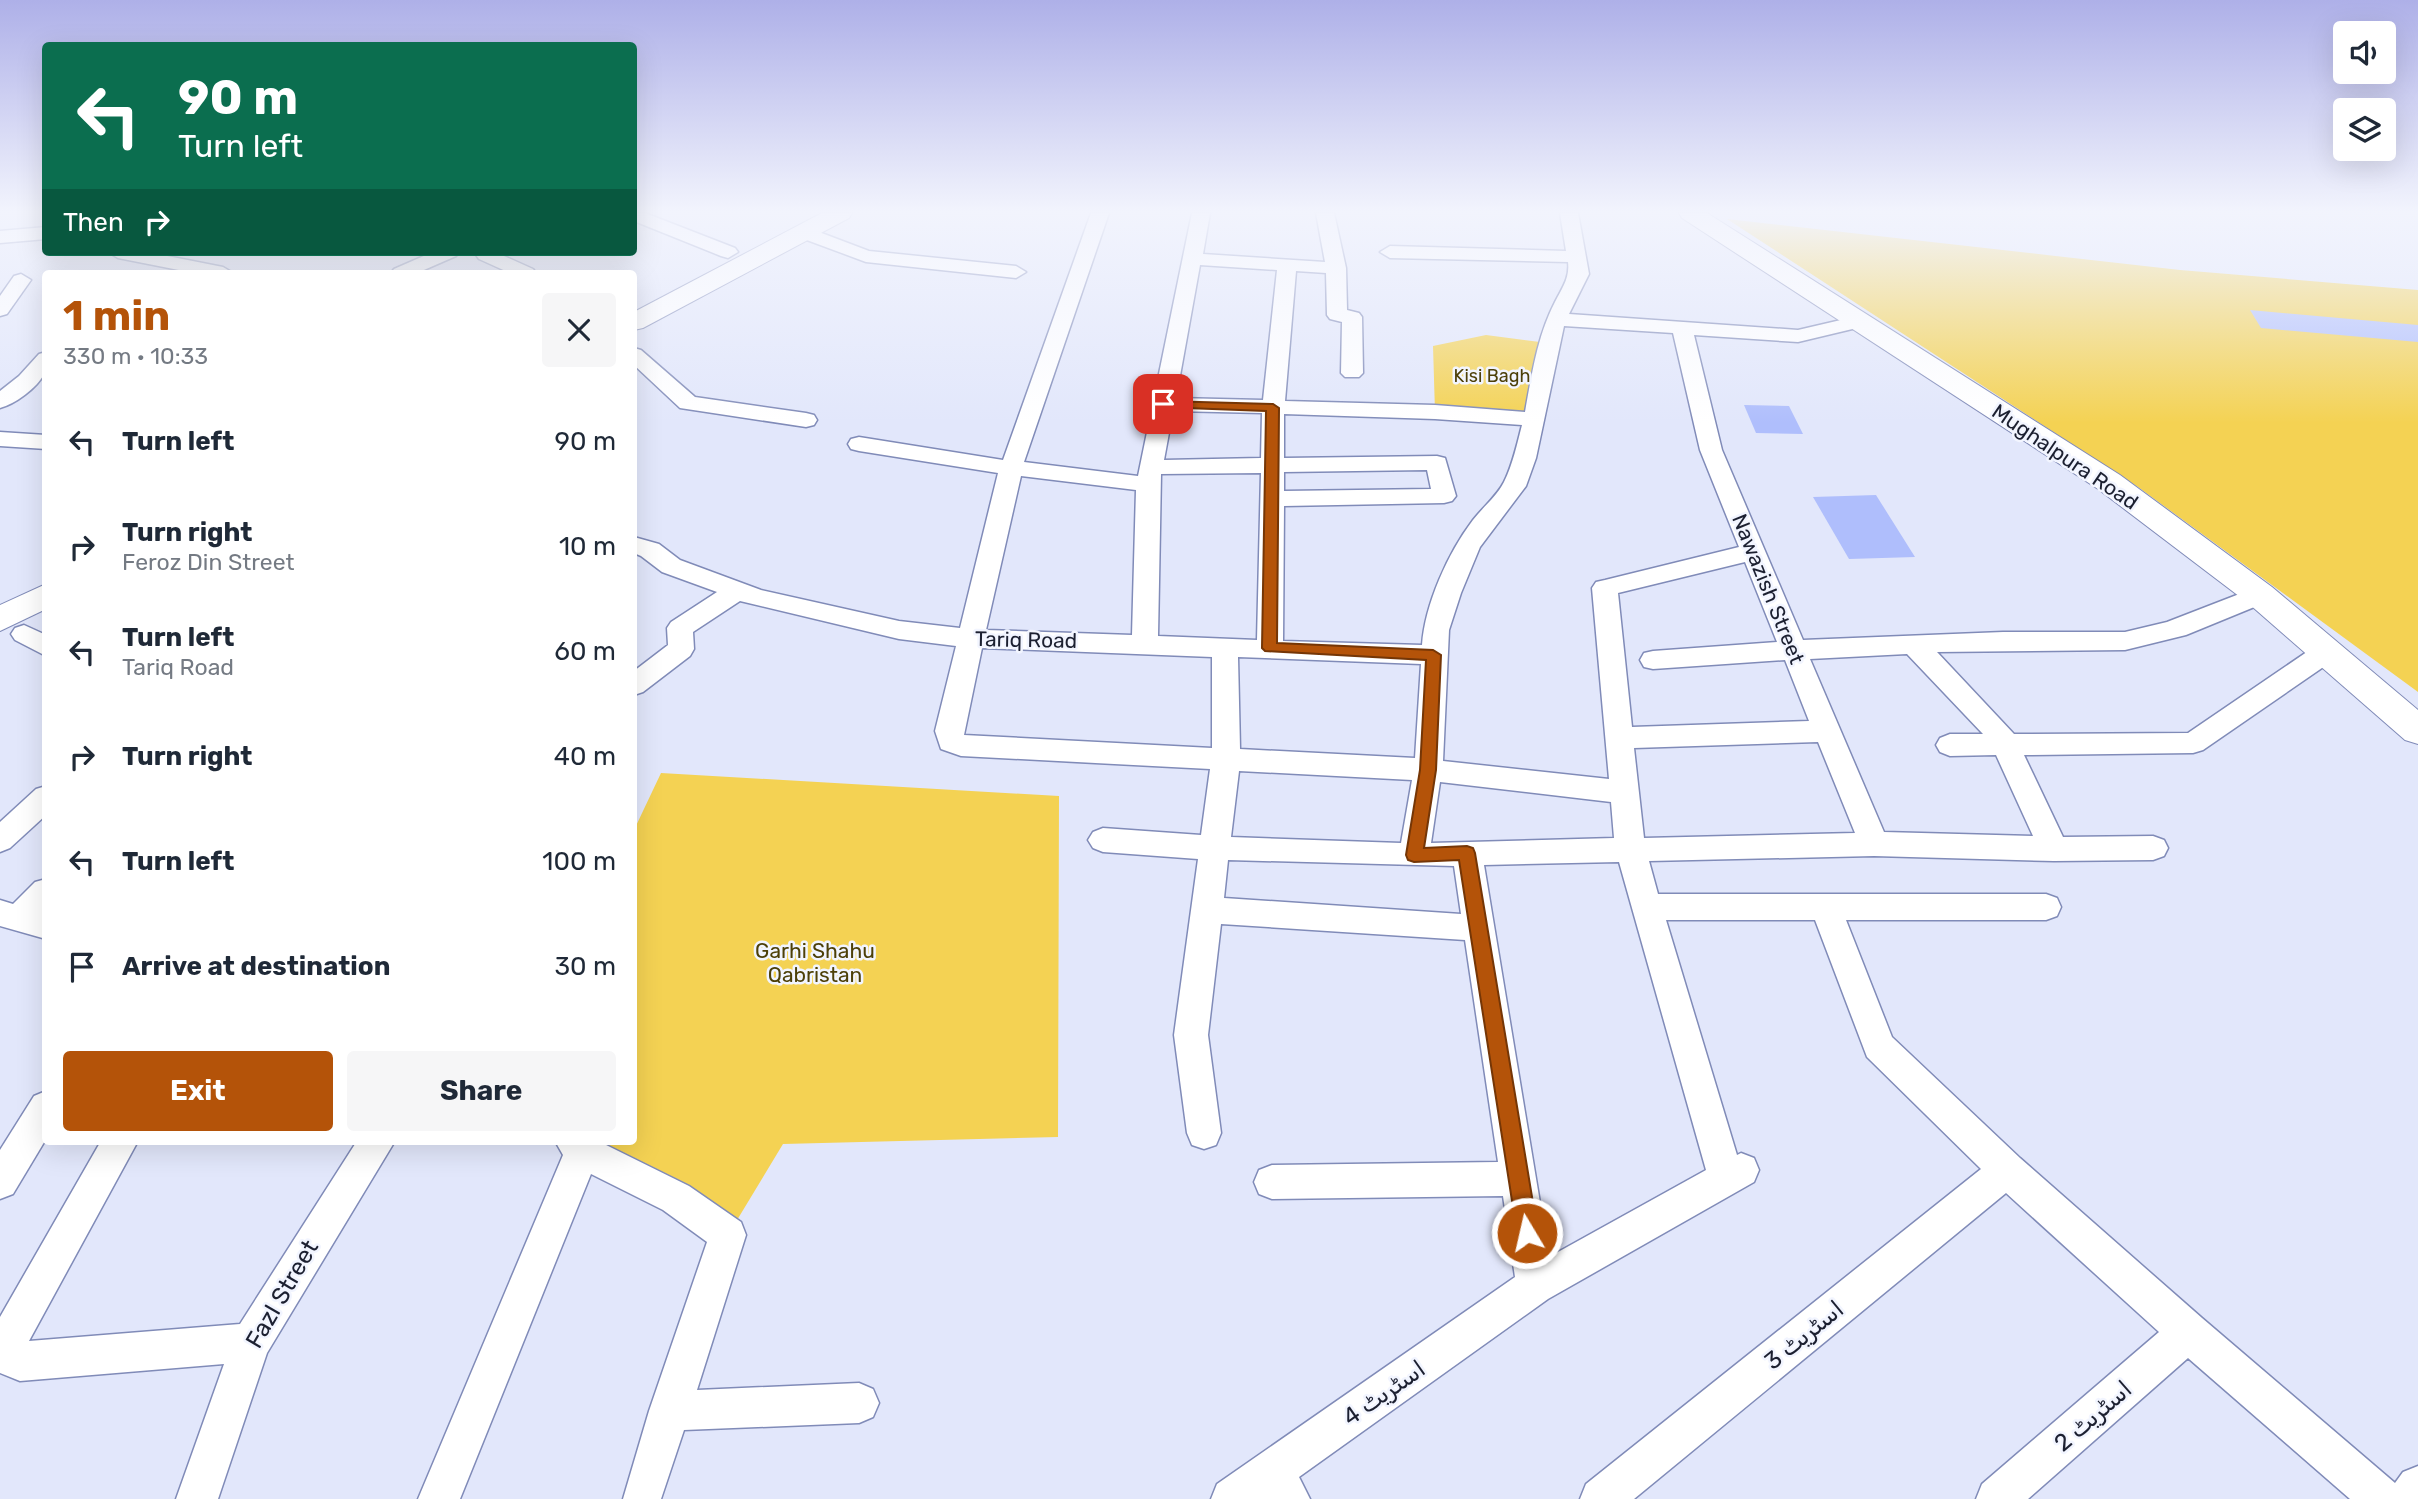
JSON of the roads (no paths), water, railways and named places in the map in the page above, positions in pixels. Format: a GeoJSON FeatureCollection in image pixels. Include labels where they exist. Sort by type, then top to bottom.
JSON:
{"type":"FeatureCollection","features":[{"type":"Feature","properties":{"kind":"main road"},"geometry":{"type":"LineString","coordinates":[[637,299],[668,283]]}},
{"type":"Feature","properties":{"kind":"main road"},"geometry":{"type":"LineString","coordinates":[[637,320],[701,283]]}},
{"type":"Feature","properties":{"kind":"main road","name":"Mughalpura Road"},"geometry":{"type":"LineString","coordinates":[[1798,283],[2109,482],[2260,595],[2418,730]]}},
{"type":"Feature","properties":{"kind":"main road"},"geometry":{"type":"LineString","coordinates":[[23,634],[42,602]]}},
{"type":"Feature","properties":{"kind":"street"},"geometry":{"type":"LineString","coordinates":[[0,310],[19,283]]}},
{"type":"Feature","properties":{"kind":"street"},"geometry":{"type":"LineString","coordinates":[[1076,283],[1011,468],[949,731],[951,742],[961,745],[1428,770],[1624,792]]}},
{"type":"Feature","properties":{"kind":"street"},"geometry":{"type":"LineString","coordinates":[[1145,643],[1149,476],[1187,283]]}},
{"type":"Feature","properties":{"kind":"street"},"geometry":{"type":"LineString","coordinates":[[1270,648],[1273,408],[1285,283]]}},
{"type":"Feature","properties":{"kind":"street"},"geometry":{"type":"LineString","coordinates":[[1336,283],[1337,315],[1352,317],[1352,373]]}},
{"type":"Feature","properties":{"kind":"street"},"geometry":{"type":"LineString","coordinates":[[1414,855],[1428,770],[1436,630],[1468,547],[1481,526],[1514,486],[1525,458],[1535,419],[1548,344],[1556,319],[1574,283]]}},
{"type":"Feature","properties":{"kind":"street"},"geometry":{"type":"LineString","coordinates":[[1556,319],[1798,336],[1858,322]]}},
{"type":"Feature","properties":{"kind":"street","name":"Nawazish Street"},"geometry":{"type":"LineString","coordinates":[[1682,327],[1710,445],[1874,844]]}},
{"type":"Feature","properties":{"kind":"street"},"geometry":{"type":"LineString","coordinates":[[637,357],[688,403],[806,421]]}},
{"type":"Feature","properties":{"kind":"street"},"geometry":{"type":"LineString","coordinates":[[0,401],[27,380],[42,363]]}},
{"type":"Feature","properties":{"kind":"street"},"geometry":{"type":"LineString","coordinates":[[1163,404],[1435,412],[1535,419]]}},
{"type":"Feature","properties":{"kind":"street"},"geometry":{"type":"LineString","coordinates":[[0,439],[42,442]]}},
{"type":"Feature","properties":{"kind":"street"},"geometry":{"type":"LineString","coordinates":[[859,444],[1011,468],[1149,476],[1271,464],[1437,463],[1444,496],[1270,499]]}},
{"type":"Feature","properties":{"kind":"street","name":"Tariq Road"},"geometry":{"type":"LineString","coordinates":[[637,546],[650,550],[671,566],[756,597],[899,630],[972,639],[1433,655]]}},
{"type":"Feature","properties":{"kind":"street"},"geometry":{"type":"LineString","coordinates":[[1754,552],[1605,588],[1630,849],[1647,907],[2046,908]]}},
{"type":"Feature","properties":{"kind":"street"},"geometry":{"type":"LineString","coordinates":[[637,683],[681,649],[680,628],[738,590]]}},
{"type":"Feature","properties":{"kind":"street"},"geometry":{"type":"LineString","coordinates":[[1653,660],[1794,649],[2004,641],[2125,641],[2184,625],[2260,595]]}},
{"type":"Feature","properties":{"kind":"street"},"geometry":{"type":"LineString","coordinates":[[1913,645],[2000,734],[2054,849]]}},
{"type":"Feature","properties":{"kind":"street"},"geometry":{"type":"LineString","coordinates":[[1204,1133],[1191,1035],[1226,758],[1225,646]]}},
{"type":"Feature","properties":{"kind":"street"},"geometry":{"type":"LineString","coordinates":[[1950,745],[2193,743],[2326,652]]}},
{"type":"Feature","properties":{"kind":"street"},"geometry":{"type":"LineString","coordinates":[[1619,738],[1827,731]]}},
{"type":"Feature","properties":{"kind":"street"},"geometry":{"type":"LineString","coordinates":[[0,840],[42,801]]}},
{"type":"Feature","properties":{"kind":"street"},"geometry":{"type":"LineString","coordinates":[[1103,840],[1215,848],[1414,855],[1874,844],[2054,849],[2153,848]]}},
{"type":"Feature","properties":{"kind":"street"},"geometry":{"type":"LineString","coordinates":[[1467,853],[1535,1286]]}},
{"type":"Feature","properties":{"kind":"street"},"geometry":{"type":"LineString","coordinates":[[21,919],[42,895]]}},
{"type":"Feature","properties":{"kind":"street","name":"اسٹریٹ 4"},"geometry":{"type":"LineString","coordinates":[[1233,1499],[1280,1486],[1535,1286],[1735,1173],[1647,907]]}},
{"type":"Feature","properties":{"kind":"street"},"geometry":{"type":"LineString","coordinates":[[1826,907],[1880,1046],[2007,1170],[2188,1332],[2382,1499]]}},
{"type":"Feature","properties":{"kind":"street"},"geometry":{"type":"LineString","coordinates":[[1208,910],[1479,928]]}},
{"type":"Feature","properties":{"kind":"street"},"geometry":{"type":"LineString","coordinates":[[0,1182],[42,1114]]}},
{"type":"Feature","properties":{"kind":"street"},"geometry":{"type":"LineString","coordinates":[[118,1145],[4,1349],[7,1356],[19,1361],[251,1343]]}},
{"type":"Feature","properties":{"kind":"street","name":"Fazl Street"},"geometry":{"type":"LineString","coordinates":[[197,1499],[251,1343],[375,1145]]}},
{"type":"Feature","properties":{"kind":"street"},"geometry":{"type":"LineString","coordinates":[[439,1499],[577,1146],[677,1198],[728,1235],[642,1496]]}},
{"type":"Feature","properties":{"kind":"street","name":"اسٹریٹ 3"},"geometry":{"type":"LineString","coordinates":[[1601,1499],[2007,1170]]}},
{"type":"Feature","properties":{"kind":"street"},"geometry":{"type":"LineString","coordinates":[[1272,1182],[1519,1180]]}},
{"type":"Feature","properties":{"kind":"street","name":"اسٹریٹ 2"},"geometry":{"type":"LineString","coordinates":[[1997,1499],[2188,1332]]}},
{"type":"Feature","properties":{"kind":"street"},"geometry":{"type":"LineString","coordinates":[[669,1411],[859,1403]]}},
{"type":"Feature","properties":{"kind":"street"},"geometry":{"type":"LineString","coordinates":[[2408,1499],[2418,1487]]}},
{"type":"Feature","properties":{"kind":"park label","name":"Kisi Bagh"},"geometry":{"type":"Point","coordinates":[1492,376]}},
{"type":"Feature","properties":{"kind":"park label","name":"Garhi Shahu Qabristan"},"geometry":{"type":"Point","coordinates":[815,963]}}]}
